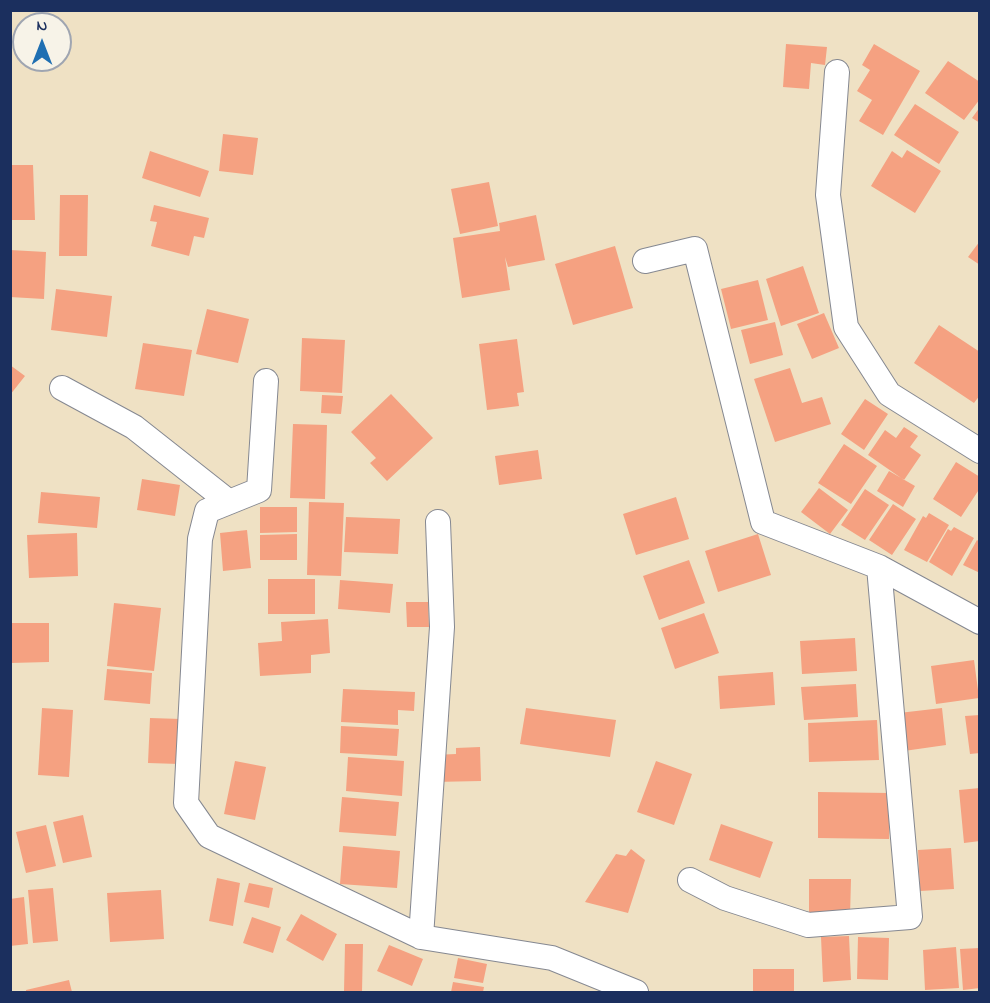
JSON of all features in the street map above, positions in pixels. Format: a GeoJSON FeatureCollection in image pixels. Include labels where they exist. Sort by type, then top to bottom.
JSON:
{"type":"FeatureCollection","features":[{"type":"Feature","properties":{"kind":"street"},"geometry":{"type":"LineString","coordinates":[[837,72],[828,195],[846,327],[889,394],[980,450]]}},
{"type":"Feature","properties":{"kind":"street"},"geometry":{"type":"LineString","coordinates":[[645,261],[695,249],[763,522],[879,567],[980,622]]}},
{"type":"Feature","properties":{"kind":"street"},"geometry":{"type":"LineString","coordinates":[[266,381],[259,490],[207,511],[200,539],[186,803],[209,836],[421,937],[552,958],[636,993]]}},
{"type":"Feature","properties":{"kind":"street"},"geometry":{"type":"LineString","coordinates":[[62,388],[134,427],[229,502]]}},
{"type":"Feature","properties":{"kind":"street"},"geometry":{"type":"LineString","coordinates":[[421,937],[442,627],[438,522]]}},
{"type":"Feature","properties":{"kind":"street"},"geometry":{"type":"LineString","coordinates":[[690,880],[725,898],[808,925],[910,917],[879,567]]}},
{"type":"Feature","properties":{"kind":"building"},"geometry":{"type":"Polygon","coordinates":[[[786,44],[827,47],[825,65],[811,63],[809,89],[783,87],[786,44]]]}},
{"type":"Feature","properties":{"kind":"building"},"geometry":{"type":"Polygon","coordinates":[[[874,44],[920,71],[883,135],[859,121],[872,100],[857,91],[870,70],[862,65],[874,44]]]}},
{"type":"Feature","properties":{"kind":"building"},"geometry":{"type":"Polygon","coordinates":[[[948,61],[980,82],[980,99],[964,120],[925,93],[948,61]]]}},
{"type":"Feature","properties":{"kind":"building"},"geometry":{"type":"Polygon","coordinates":[[[915,104],[959,132],[939,164],[894,135],[915,104]]]}},
{"type":"Feature","properties":{"kind":"building"},"geometry":{"type":"Polygon","coordinates":[[[980,107],[980,123],[972,118],[980,107]]]}},
{"type":"Feature","properties":{"kind":"building"},"geometry":{"type":"Polygon","coordinates":[[[223,134],[258,138],[253,175],[219,171],[223,134]]]}},
{"type":"Feature","properties":{"kind":"building"},"geometry":{"type":"Polygon","coordinates":[[[907,150],[941,171],[915,213],[871,186],[892,151],[902,158],[907,150]]]}},
{"type":"Feature","properties":{"kind":"building"},"geometry":{"type":"Polygon","coordinates":[[[150,151],[209,171],[200,197],[142,178],[150,151]]]}},
{"type":"Feature","properties":{"kind":"building"},"geometry":{"type":"Polygon","coordinates":[[[10,165],[33,165],[35,220],[10,220],[10,165]]]}},
{"type":"Feature","properties":{"kind":"building"},"geometry":{"type":"Polygon","coordinates":[[[489,182],[498,226],[460,234],[451,189],[489,182]]]}},
{"type":"Feature","properties":{"kind":"building"},"geometry":{"type":"Polygon","coordinates":[[[60,195],[88,195],[87,256],[59,256],[60,195]]]}},
{"type":"Feature","properties":{"kind":"building"},"geometry":{"type":"Polygon","coordinates":[[[154,205],[209,218],[204,238],[194,236],[189,256],[151,246],[157,222],[150,221],[154,205]]]}},
{"type":"Feature","properties":{"kind":"building"},"geometry":{"type":"Polygon","coordinates":[[[536,215],[545,260],[508,267],[505,257],[510,290],[462,298],[453,238],[500,231],[499,223],[536,215]]]}},
{"type":"Feature","properties":{"kind":"building"},"geometry":{"type":"Polygon","coordinates":[[[980,241],[980,265],[968,257],[980,241]]]}},
{"type":"Feature","properties":{"kind":"building"},"geometry":{"type":"Polygon","coordinates":[[[615,246],[633,308],[573,325],[555,264],[615,246]]]}},
{"type":"Feature","properties":{"kind":"building"},"geometry":{"type":"Polygon","coordinates":[[[10,250],[46,252],[44,299],[10,297],[10,250]]]}},
{"type":"Feature","properties":{"kind":"building"},"geometry":{"type":"Polygon","coordinates":[[[803,266],[819,313],[781,326],[766,279],[803,266]]]}},
{"type":"Feature","properties":{"kind":"building"},"geometry":{"type":"Polygon","coordinates":[[[758,280],[768,320],[731,329],[721,289],[758,280]]]}},
{"type":"Feature","properties":{"kind":"building"},"geometry":{"type":"Polygon","coordinates":[[[56,289],[112,296],[107,337],[51,330],[56,289]]]}},
{"type":"Feature","properties":{"kind":"building"},"geometry":{"type":"Polygon","coordinates":[[[207,309],[249,319],[238,363],[196,354],[207,309]]]}},
{"type":"Feature","properties":{"kind":"building"},"geometry":{"type":"Polygon","coordinates":[[[824,313],[839,348],[812,359],[797,324],[824,313]]]}},
{"type":"Feature","properties":{"kind":"building"},"geometry":{"type":"Polygon","coordinates":[[[775,322],[783,355],[750,364],[741,330],[775,322]]]}},
{"type":"Feature","properties":{"kind":"building"},"geometry":{"type":"Polygon","coordinates":[[[939,325],[980,352],[980,395],[974,403],[914,363],[939,325]]]}},
{"type":"Feature","properties":{"kind":"building"},"geometry":{"type":"Polygon","coordinates":[[[302,338],[345,340],[342,393],[300,391],[302,338]]]}},
{"type":"Feature","properties":{"kind":"building"},"geometry":{"type":"Polygon","coordinates":[[[517,339],[524,392],[517,393],[519,406],[487,410],[479,344],[517,339]]]}},
{"type":"Feature","properties":{"kind":"building"},"geometry":{"type":"Polygon","coordinates":[[[143,343],[192,350],[184,396],[135,389],[143,343]]]}},
{"type":"Feature","properties":{"kind":"building"},"geometry":{"type":"Polygon","coordinates":[[[10,365],[25,376],[10,395],[10,365]]]}},
{"type":"Feature","properties":{"kind":"building"},"geometry":{"type":"Polygon","coordinates":[[[790,368],[802,403],[822,397],[831,424],[775,442],[754,379],[790,368]]]}},
{"type":"Feature","properties":{"kind":"building"},"geometry":{"type":"Polygon","coordinates":[[[391,394],[433,438],[387,481],[370,463],[376,458],[351,432],[391,394]]]}},
{"type":"Feature","properties":{"kind":"building"},"geometry":{"type":"Polygon","coordinates":[[[322,395],[343,396],[341,414],[321,413],[322,395]]]}},
{"type":"Feature","properties":{"kind":"building"},"geometry":{"type":"Polygon","coordinates":[[[865,399],[888,414],[864,450],[841,434],[865,399]]]}},
{"type":"Feature","properties":{"kind":"building"},"geometry":{"type":"Polygon","coordinates":[[[293,424],[327,425],[325,499],[290,498],[293,424]]]}},
{"type":"Feature","properties":{"kind":"building"},"geometry":{"type":"Polygon","coordinates":[[[904,427],[918,436],[910,447],[921,455],[904,480],[868,455],[885,430],[896,438],[904,427]]]}},
{"type":"Feature","properties":{"kind":"building"},"geometry":{"type":"Polygon","coordinates":[[[844,444],[877,466],[851,504],[818,483],[844,444]]]}},
{"type":"Feature","properties":{"kind":"building"},"geometry":{"type":"Polygon","coordinates":[[[538,450],[542,479],[499,485],[495,456],[538,450]]]}},
{"type":"Feature","properties":{"kind":"building"},"geometry":{"type":"Polygon","coordinates":[[[956,462],[980,477],[980,488],[961,517],[933,499],[956,462]]]}},
{"type":"Feature","properties":{"kind":"building"},"geometry":{"type":"Polygon","coordinates":[[[889,471],[915,486],[903,507],[877,491],[889,471]]]}},
{"type":"Feature","properties":{"kind":"building"},"geometry":{"type":"Polygon","coordinates":[[[142,479],[180,485],[175,516],[137,510],[142,479]]]}},
{"type":"Feature","properties":{"kind":"building"},"geometry":{"type":"Polygon","coordinates":[[[819,488],[848,510],[830,534],[801,512],[819,488]]]}},
{"type":"Feature","properties":{"kind":"building"},"geometry":{"type":"Polygon","coordinates":[[[865,489],[889,505],[865,540],[841,525],[865,489]]]}},
{"type":"Feature","properties":{"kind":"building"},"geometry":{"type":"Polygon","coordinates":[[[41,492],[100,497],[97,528],[38,523],[41,492]]]}},
{"type":"Feature","properties":{"kind":"building"},"geometry":{"type":"Polygon","coordinates":[[[676,497],[689,539],[636,555],[623,514],[676,497]]]}},
{"type":"Feature","properties":{"kind":"building"},"geometry":{"type":"Polygon","coordinates":[[[309,502],[344,503],[341,576],[307,575],[309,502]]]}},
{"type":"Feature","properties":{"kind":"building"},"geometry":{"type":"Polygon","coordinates":[[[893,504],[916,519],[892,555],[869,540],[893,504]]]}},
{"type":"Feature","properties":{"kind":"building"},"geometry":{"type":"Polygon","coordinates":[[[260,507],[297,507],[297,532],[260,533],[260,507]]]}},
{"type":"Feature","properties":{"kind":"building"},"geometry":{"type":"Polygon","coordinates":[[[929,513],[949,525],[927,562],[904,550],[923,516],[926,518],[929,513]]]}},
{"type":"Feature","properties":{"kind":"building"},"geometry":{"type":"Polygon","coordinates":[[[346,517],[400,519],[398,554],[344,552],[346,517]]]}},
{"type":"Feature","properties":{"kind":"building"},"geometry":{"type":"Polygon","coordinates":[[[954,527],[974,538],[952,576],[929,562],[948,529],[951,531],[954,527]]]}},
{"type":"Feature","properties":{"kind":"building"},"geometry":{"type":"Polygon","coordinates":[[[247,530],[251,568],[223,571],[220,533],[247,530]]]}},
{"type":"Feature","properties":{"kind":"building"},"geometry":{"type":"Polygon","coordinates":[[[77,533],[78,576],[29,578],[27,535],[77,533]]]}},
{"type":"Feature","properties":{"kind":"building"},"geometry":{"type":"Polygon","coordinates":[[[297,534],[297,560],[260,560],[260,535],[297,534]]]}},
{"type":"Feature","properties":{"kind":"building"},"geometry":{"type":"Polygon","coordinates":[[[758,534],[771,575],[718,592],[705,551],[758,534]]]}},
{"type":"Feature","properties":{"kind":"building"},"geometry":{"type":"Polygon","coordinates":[[[977,540],[980,542],[980,573],[963,565],[977,540]]]}},
{"type":"Feature","properties":{"kind":"building"},"geometry":{"type":"Polygon","coordinates":[[[689,560],[705,603],[659,620],[643,576],[689,560]]]}},
{"type":"Feature","properties":{"kind":"building"},"geometry":{"type":"Polygon","coordinates":[[[268,579],[315,579],[315,614],[268,614],[268,579]]]}},
{"type":"Feature","properties":{"kind":"building"},"geometry":{"type":"Polygon","coordinates":[[[340,580],[393,584],[390,613],[338,609],[340,580]]]}},
{"type":"Feature","properties":{"kind":"building"},"geometry":{"type":"Polygon","coordinates":[[[406,602],[428,602],[429,627],[407,627],[406,602]]]}},
{"type":"Feature","properties":{"kind":"building"},"geometry":{"type":"Polygon","coordinates":[[[114,603],[161,608],[154,671],[107,666],[114,603]]]}},
{"type":"Feature","properties":{"kind":"building"},"geometry":{"type":"Polygon","coordinates":[[[704,613],[719,653],[675,669],[661,628],[704,613]]]}},
{"type":"Feature","properties":{"kind":"building"},"geometry":{"type":"Polygon","coordinates":[[[328,619],[330,653],[311,655],[311,673],[260,676],[258,643],[282,641],[281,622],[328,619]]]}},
{"type":"Feature","properties":{"kind":"building"},"geometry":{"type":"Polygon","coordinates":[[[10,623],[49,623],[49,662],[10,663],[10,623]]]}},
{"type":"Feature","properties":{"kind":"building"},"geometry":{"type":"Polygon","coordinates":[[[855,638],[857,671],[802,674],[800,641],[855,638]]]}},
{"type":"Feature","properties":{"kind":"building"},"geometry":{"type":"Polygon","coordinates":[[[974,660],[979,698],[936,704],[931,666],[974,660]]]}},
{"type":"Feature","properties":{"kind":"building"},"geometry":{"type":"Polygon","coordinates":[[[107,669],[152,673],[150,704],[104,700],[107,669]]]}},
{"type":"Feature","properties":{"kind":"building"},"geometry":{"type":"Polygon","coordinates":[[[773,672],[775,705],[720,709],[718,676],[773,672]]]}},
{"type":"Feature","properties":{"kind":"building"},"geometry":{"type":"Polygon","coordinates":[[[856,684],[858,717],[804,720],[801,687],[856,684]]]}},
{"type":"Feature","properties":{"kind":"building"},"geometry":{"type":"Polygon","coordinates":[[[343,689],[415,692],[414,711],[398,710],[398,725],[341,722],[343,689]]]}},
{"type":"Feature","properties":{"kind":"building"},"geometry":{"type":"Polygon","coordinates":[[[42,708],[73,710],[69,777],[38,775],[42,708]]]}},
{"type":"Feature","properties":{"kind":"building"},"geometry":{"type":"Polygon","coordinates":[[[526,708],[616,720],[610,757],[520,744],[526,708]]]}},
{"type":"Feature","properties":{"kind":"building"},"geometry":{"type":"Polygon","coordinates":[[[942,708],[946,745],[904,751],[899,713],[942,708]]]}},
{"type":"Feature","properties":{"kind":"building"},"geometry":{"type":"Polygon","coordinates":[[[980,715],[980,753],[970,754],[965,716],[980,715]]]}},
{"type":"Feature","properties":{"kind":"building"},"geometry":{"type":"Polygon","coordinates":[[[150,718],[181,719],[179,764],[148,763],[150,718]]]}},
{"type":"Feature","properties":{"kind":"building"},"geometry":{"type":"Polygon","coordinates":[[[877,720],[879,760],[809,762],[808,723],[877,720]]]}},
{"type":"Feature","properties":{"kind":"building"},"geometry":{"type":"Polygon","coordinates":[[[341,726],[399,729],[397,756],[340,753],[341,726]]]}},
{"type":"Feature","properties":{"kind":"building"},"geometry":{"type":"Polygon","coordinates":[[[480,747],[481,781],[434,782],[433,755],[456,754],[456,748],[480,747]]]}},
{"type":"Feature","properties":{"kind":"building"},"geometry":{"type":"Polygon","coordinates":[[[348,757],[404,761],[402,796],[346,791],[348,757]]]}},
{"type":"Feature","properties":{"kind":"building"},"geometry":{"type":"Polygon","coordinates":[[[235,761],[266,767],[255,820],[224,814],[235,761]]]}},
{"type":"Feature","properties":{"kind":"building"},"geometry":{"type":"Polygon","coordinates":[[[656,761],[692,774],[674,825],[637,812],[656,761]]]}},
{"type":"Feature","properties":{"kind":"building"},"geometry":{"type":"Polygon","coordinates":[[[980,788],[980,841],[964,843],[959,790],[980,788]]]}},
{"type":"Feature","properties":{"kind":"building"},"geometry":{"type":"Polygon","coordinates":[[[818,792],[890,793],[889,839],[818,838],[818,792]]]}},
{"type":"Feature","properties":{"kind":"building"},"geometry":{"type":"Polygon","coordinates":[[[342,797],[399,802],[396,836],[339,832],[342,797]]]}},
{"type":"Feature","properties":{"kind":"building"},"geometry":{"type":"Polygon","coordinates":[[[83,815],[92,857],[63,863],[53,822],[83,815]]]}},
{"type":"Feature","properties":{"kind":"building"},"geometry":{"type":"Polygon","coordinates":[[[721,824],[773,842],[760,878],[709,860],[721,824]]]}},
{"type":"Feature","properties":{"kind":"building"},"geometry":{"type":"Polygon","coordinates":[[[46,825],[56,866],[26,873],[16,832],[46,825]]]}},
{"type":"Feature","properties":{"kind":"building"},"geometry":{"type":"Polygon","coordinates":[[[343,846],[400,851],[397,888],[340,884],[343,846]]]}},
{"type":"Feature","properties":{"kind":"building"},"geometry":{"type":"Polygon","coordinates":[[[951,848],[954,889],[920,891],[918,850],[951,848]]]}},
{"type":"Feature","properties":{"kind":"building"},"geometry":{"type":"Polygon","coordinates":[[[631,849],[645,860],[628,913],[585,902],[616,854],[626,856],[631,849]]]}},
{"type":"Feature","properties":{"kind":"building"},"geometry":{"type":"Polygon","coordinates":[[[217,878],[240,883],[233,926],[209,921],[217,878]]]}},
{"type":"Feature","properties":{"kind":"building"},"geometry":{"type":"Polygon","coordinates":[[[809,879],[851,879],[850,917],[809,916],[809,879]]]}},
{"type":"Feature","properties":{"kind":"building"},"geometry":{"type":"Polygon","coordinates":[[[249,883],[273,888],[269,908],[244,902],[249,883]]]}},
{"type":"Feature","properties":{"kind":"building"},"geometry":{"type":"Polygon","coordinates":[[[53,888],[58,941],[33,943],[28,890],[53,888]]]}},
{"type":"Feature","properties":{"kind":"building"},"geometry":{"type":"Polygon","coordinates":[[[161,890],[164,939],[110,942],[107,893],[161,890]]]}},
{"type":"Feature","properties":{"kind":"building"},"geometry":{"type":"Polygon","coordinates":[[[24,897],[28,944],[10,946],[10,899],[24,897]]]}},
{"type":"Feature","properties":{"kind":"building"},"geometry":{"type":"Polygon","coordinates":[[[301,914],[337,934],[323,961],[286,940],[301,914]]]}},
{"type":"Feature","properties":{"kind":"building"},"geometry":{"type":"Polygon","coordinates":[[[252,917],[281,927],[273,953],[243,943],[252,917]]]}},
{"type":"Feature","properties":{"kind":"building"},"geometry":{"type":"Polygon","coordinates":[[[849,936],[851,980],[823,982],[821,937],[849,936]]]}},
{"type":"Feature","properties":{"kind":"building"},"geometry":{"type":"Polygon","coordinates":[[[858,937],[889,938],[888,980],[857,979],[858,937]]]}},
{"type":"Feature","properties":{"kind":"building"},"geometry":{"type":"Polygon","coordinates":[[[345,944],[363,944],[362,992],[344,992],[345,944]]]}},
{"type":"Feature","properties":{"kind":"building"},"geometry":{"type":"Polygon","coordinates":[[[389,945],[423,959],[412,986],[377,971],[389,945]]]}},
{"type":"Feature","properties":{"kind":"building"},"geometry":{"type":"Polygon","coordinates":[[[956,947],[959,988],[925,990],[923,950],[956,947]]]}},
{"type":"Feature","properties":{"kind":"building"},"geometry":{"type":"Polygon","coordinates":[[[980,948],[980,988],[963,990],[960,949],[980,948]]]}},
{"type":"Feature","properties":{"kind":"building"},"geometry":{"type":"Polygon","coordinates":[[[458,958],[487,964],[483,983],[454,978],[458,958]]]}},
{"type":"Feature","properties":{"kind":"building"},"geometry":{"type":"Polygon","coordinates":[[[753,969],[794,969],[794,992],[753,992],[753,969]]]}},
{"type":"Feature","properties":{"kind":"building"},"geometry":{"type":"Polygon","coordinates":[[[69,980],[72,992],[26,992],[26,990],[69,980]]]}},
{"type":"Feature","properties":{"kind":"building"},"geometry":{"type":"Polygon","coordinates":[[[453,982],[484,987],[483,992],[451,992],[453,982]]]}}]}
